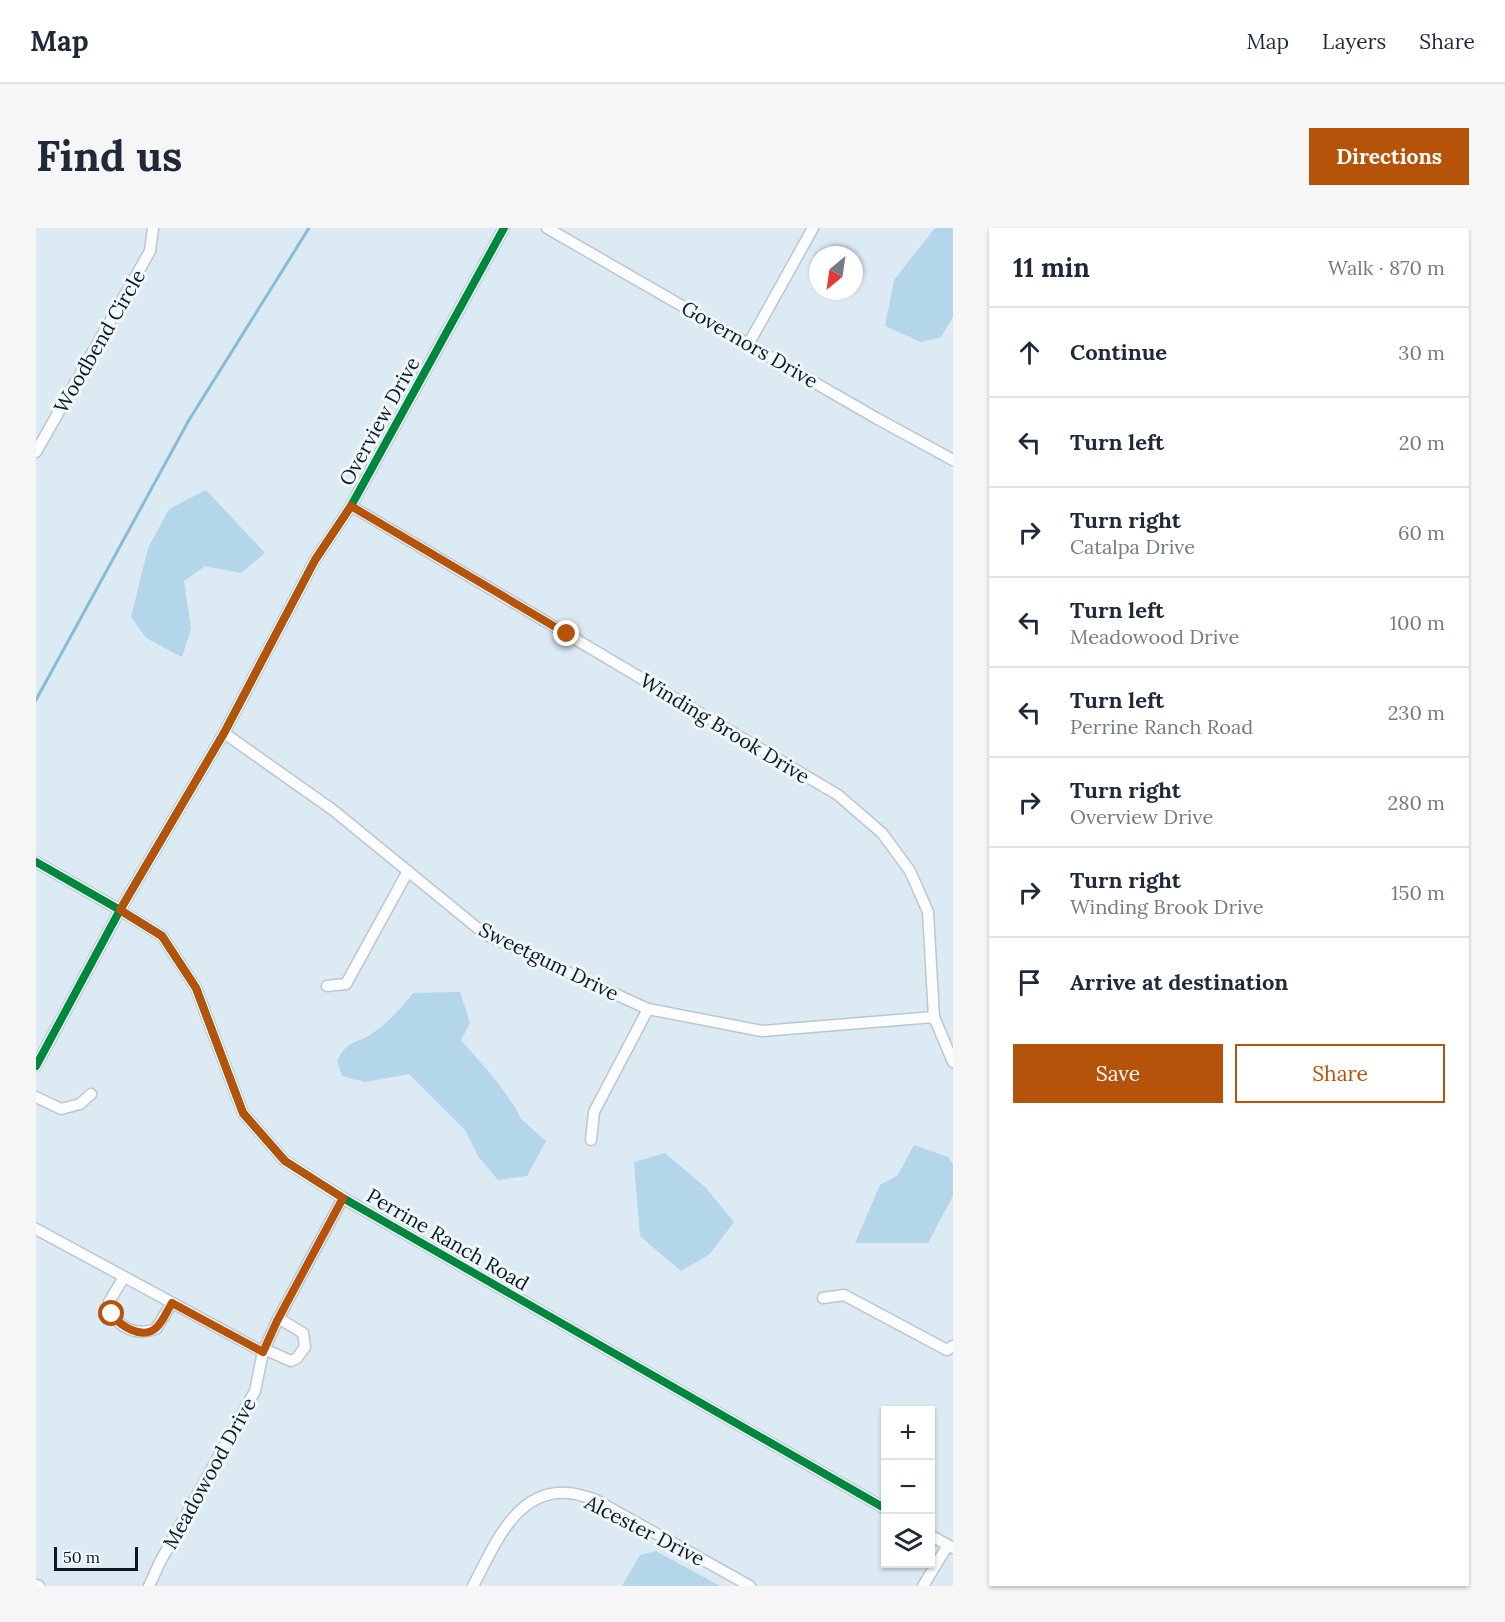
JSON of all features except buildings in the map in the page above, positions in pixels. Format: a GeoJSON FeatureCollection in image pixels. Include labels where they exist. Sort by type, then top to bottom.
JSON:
{"type":"FeatureCollection","features":[{"type":"Feature","properties":{"kind":"street","name":"Woodbend Circle"},"geometry":{"type":"LineString","coordinates":[[36,452],[150,251],[153,228]]}},
{"type":"Feature","properties":{"kind":"street","name":"Overview Drive"},"geometry":{"type":"LineString","coordinates":[[36,1066],[120,910],[224,733],[315,560],[351,506],[504,228]]}},
{"type":"Feature","properties":{"kind":"street","name":"Governors Drive"},"geometry":{"type":"LineString","coordinates":[[547,228],[953,460]]}},
{"type":"Feature","properties":{"kind":"street"},"geometry":{"type":"LineString","coordinates":[[749,344],[813,228]]}},
{"type":"Feature","properties":{"kind":"street","name":"Winding Brook Drive"},"geometry":{"type":"LineString","coordinates":[[351,506],[838,795],[882,833],[910,871],[928,912],[934,1017],[953,1062]]}},
{"type":"Feature","properties":{"kind":"street","name":"Sweetgum Drive"},"geometry":{"type":"LineString","coordinates":[[224,733],[333,810],[486,935],[648,1009],[762,1031],[934,1017]]}},
{"type":"Feature","properties":{"kind":"street","name":"Perrine Ranch Road"},"geometry":{"type":"LineString","coordinates":[[36,862],[162,936],[196,988],[243,1113],[285,1161],[343,1198],[881,1507]]}},
{"type":"Feature","properties":{"kind":"street"},"geometry":{"type":"LineString","coordinates":[[327,986],[346,984],[408,871]]}},
{"type":"Feature","properties":{"kind":"street"},"geometry":{"type":"LineString","coordinates":[[591,1140],[594,1112],[648,1009]]}},
{"type":"Feature","properties":{"kind":"street"},"geometry":{"type":"LineString","coordinates":[[36,1097],[61,1109],[80,1104],[91,1094]]}},
{"type":"Feature","properties":{"kind":"street","name":"Meadowood Drive"},"geometry":{"type":"LineString","coordinates":[[149,1586],[255,1391],[263,1351],[278,1318],[343,1198]]}},
{"type":"Feature","properties":{"kind":"street"},"geometry":{"type":"LineString","coordinates":[[36,1229],[263,1351],[291,1361],[297,1358],[305,1347],[303,1333],[278,1318]]}},
{"type":"Feature","properties":{"kind":"street"},"geometry":{"type":"LineString","coordinates":[[124,1277],[109,1302],[114,1317],[128,1329],[143,1332],[156,1329],[172,1303]]}},
{"type":"Feature","properties":{"kind":"street"},"geometry":{"type":"LineString","coordinates":[[823,1298],[844,1295],[947,1350],[953,1346]]}},
{"type":"Feature","properties":{"kind":"street","name":"Alcester Drive"},"geometry":{"type":"LineString","coordinates":[[472,1586],[509,1522],[523,1506],[544,1496],[566,1492],[594,1499],[750,1586]]}},
{"type":"Feature","properties":{"kind":"street"},"geometry":{"type":"LineString","coordinates":[[923,1586],[950,1546],[935,1538]]}},
{"type":"Feature","properties":{"kind":"shaded area"},"geometry":{"type":"Polygon","coordinates":[[[935,228],[953,228],[953,317],[941,337],[921,342],[885,326],[894,280],[935,228]]]}},
{"type":"Feature","properties":{"kind":"shaded area"},"geometry":{"type":"Polygon","coordinates":[[[206,490],[265,553],[241,573],[205,566],[184,581],[191,629],[182,657],[146,638],[131,617],[148,548],[169,509],[206,490]]]}},
{"type":"Feature","properties":{"kind":"shaded area"},"geometry":{"type":"Polygon","coordinates":[[[460,992],[470,1023],[461,1040],[494,1078],[521,1119],[546,1141],[527,1176],[498,1180],[478,1156],[465,1130],[409,1074],[365,1082],[342,1076],[337,1061],[345,1048],[379,1029],[413,993],[460,992]]]}},
{"type":"Feature","properties":{"kind":"shaded area"},"geometry":{"type":"Polygon","coordinates":[[[914,1145],[948,1157],[953,1164],[953,1196],[928,1243],[855,1243],[880,1185],[898,1175],[914,1145]]]}},
{"type":"Feature","properties":{"kind":"shaded area"},"geometry":{"type":"Polygon","coordinates":[[[665,1153],[706,1188],[734,1222],[710,1254],[681,1271],[640,1236],[634,1162],[665,1153]]]}},
{"type":"Feature","properties":{"kind":"shaded area"},"geometry":{"type":"Polygon","coordinates":[[[656,1551],[720,1586],[622,1586],[640,1555],[656,1551]]]}},
{"type":"Feature","properties":{"kind":"waterway"},"geometry":{"type":"LineString","coordinates":[[36,700],[189,420],[309,228]]}},
{"type":"Feature","properties":{"kind":"cycle path"},"geometry":{"type":"LineString","coordinates":[[36,1066],[120,910],[224,733],[315,560],[351,506],[504,228]]}},
{"type":"Feature","properties":{"kind":"cycle path"},"geometry":{"type":"LineString","coordinates":[[36,862],[162,936],[196,988],[243,1113],[285,1161],[343,1198],[881,1506]]}},
{"type":"Feature","properties":{"kind":"route"},"geometry":{"type":"LineString","coordinates":[[112,1314],[118,1323],[128,1329],[149,1331],[156,1329],[172,1303],[263,1352],[277,1321],[343,1198],[285,1161],[243,1113],[196,988],[162,936],[120,910],[224,733],[315,560],[351,506],[567,634]]}}]}
